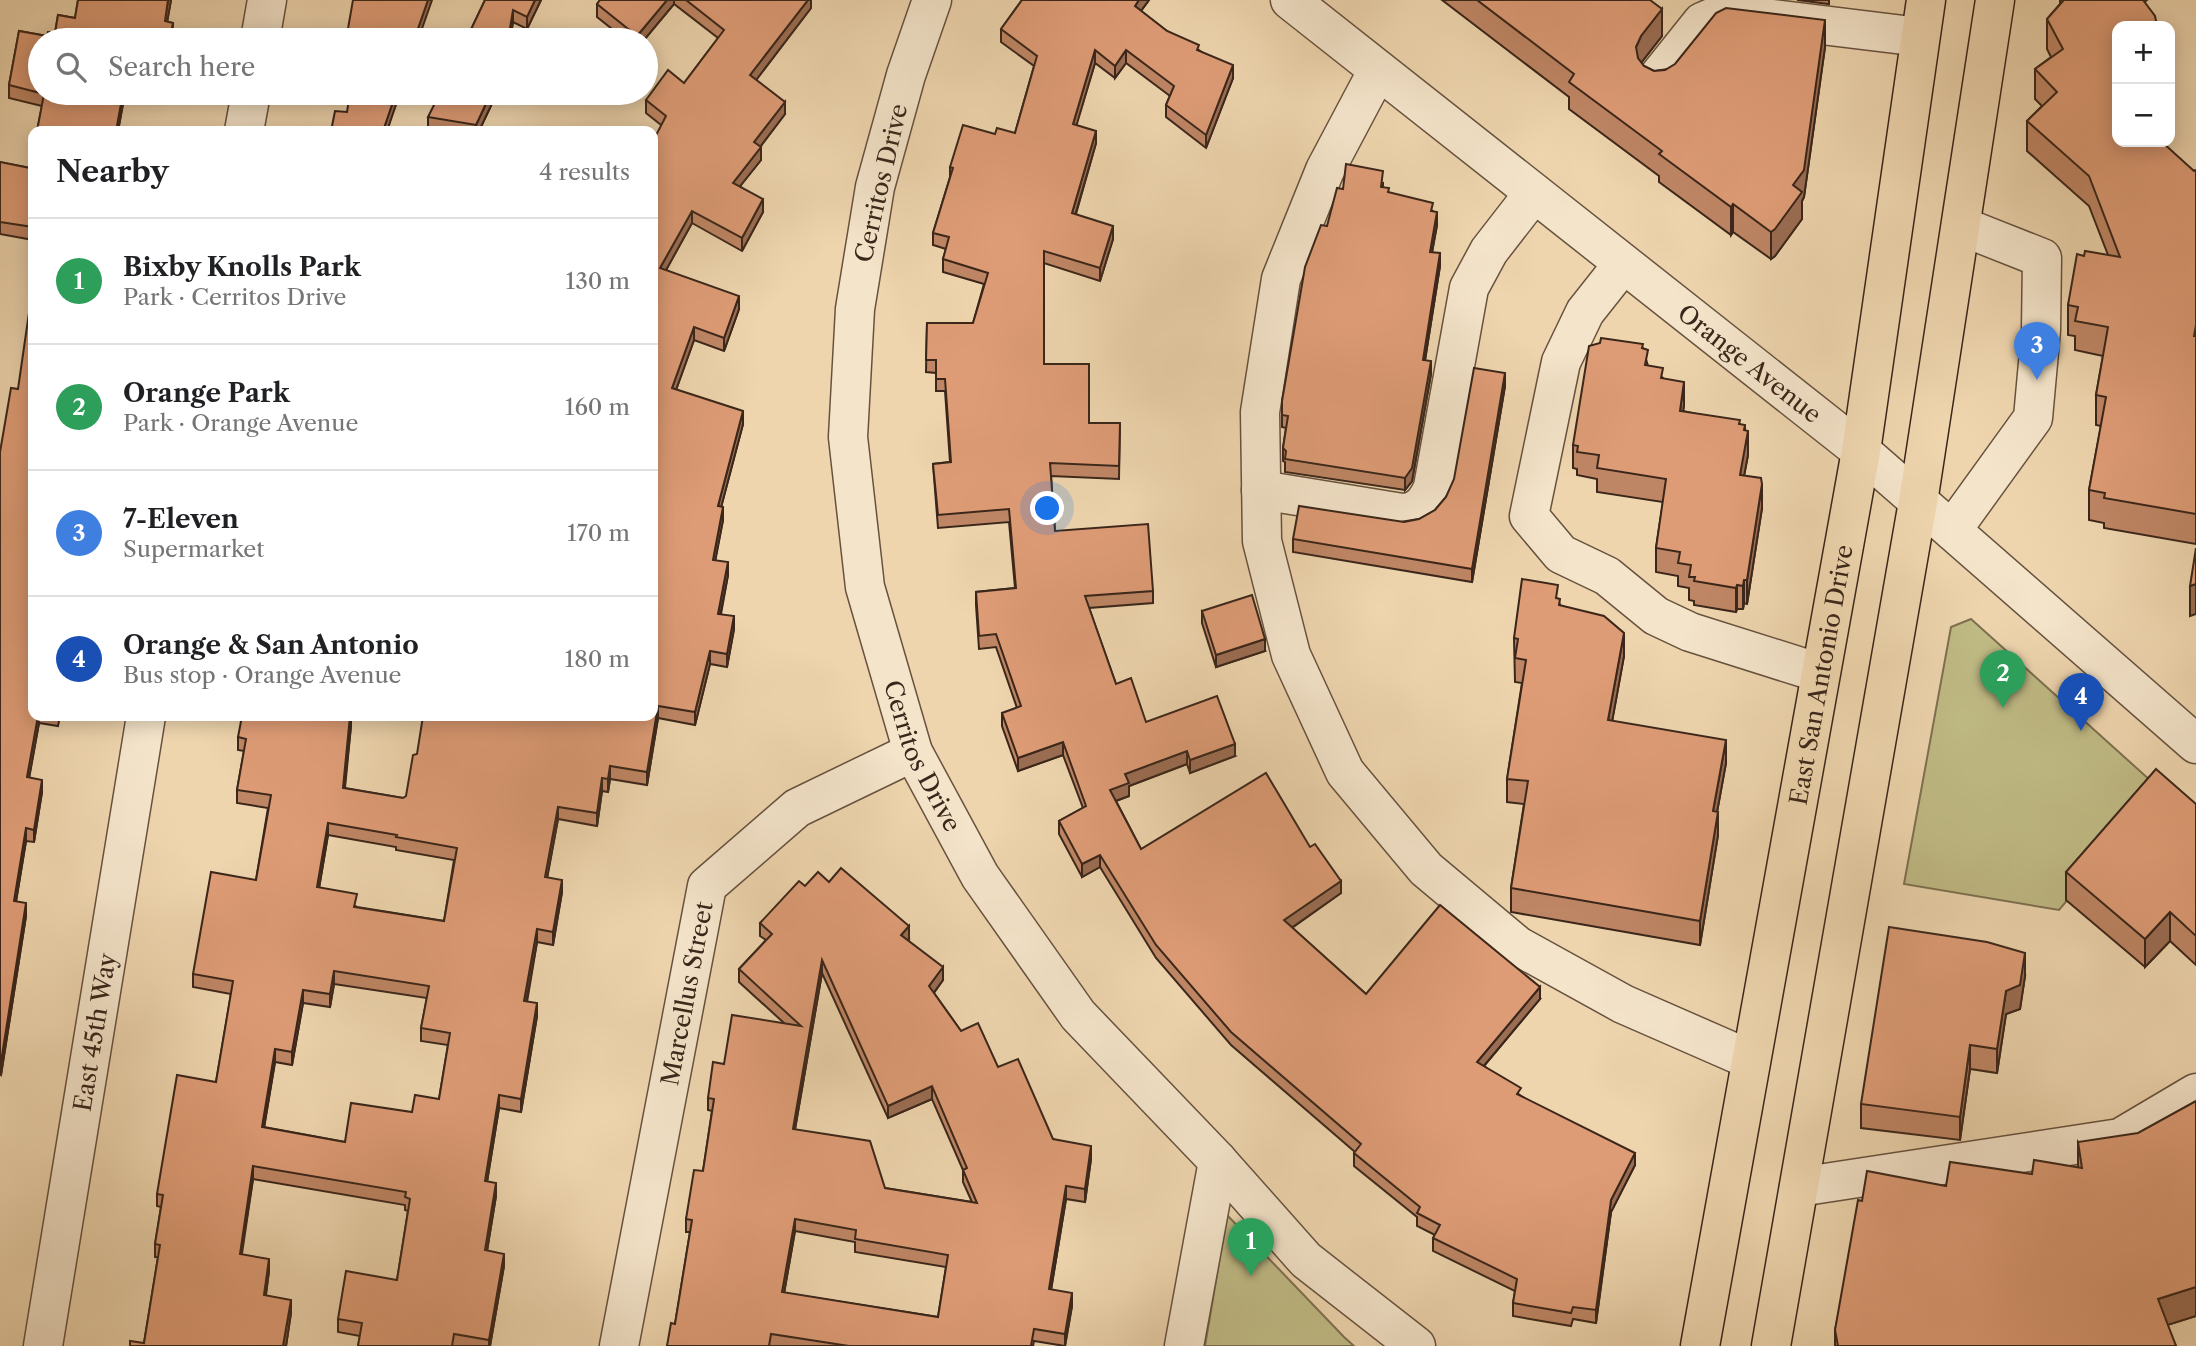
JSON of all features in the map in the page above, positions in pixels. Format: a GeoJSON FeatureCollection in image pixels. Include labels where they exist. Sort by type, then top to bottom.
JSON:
{"type":"FeatureCollection","features":[{"type":"Feature","properties":{"kind":"main road","name":"East San Antonio Drive"},"geometry":{"type":"LineString","coordinates":[[1700,1346],[1861,451],[1926,0]]}},
{"type":"Feature","properties":{"kind":"main road"},"geometry":{"type":"LineString","coordinates":[[1771,1346],[1918,502],[1995,0]]}},
{"type":"Feature","properties":{"kind":"street"},"geometry":{"type":"LineString","coordinates":[[262,28],[267,0]]}},
{"type":"Feature","properties":{"kind":"street","name":"Cerritos Drive"},"geometry":{"type":"LineString","coordinates":[[932,0],[906,75],[875,187],[855,309],[848,437],[865,587],[913,752],[980,876],[1078,1015],[1218,1161],[1306,1260],[1416,1346]]}},
{"type":"Feature","properties":{"kind":"street","name":"Orange Avenue"},"geometry":{"type":"LineString","coordinates":[[1294,1],[1861,451],[2196,744]]}},
{"type":"Feature","properties":{"kind":"street"},"geometry":{"type":"LineString","coordinates":[[1658,77],[1702,22],[1723,13],[1920,37]]}},
{"type":"Feature","properties":{"kind":"street"},"geometry":{"type":"LineString","coordinates":[[1378,70],[1325,170],[1281,279],[1259,412],[1262,541],[1291,655],[1345,772],[1426,869],[1518,946],[1623,1004],[1751,1060]]}},
{"type":"Feature","properties":{"kind":"street"},"geometry":{"type":"LineString","coordinates":[[245,126],[249,105]]}},
{"type":"Feature","properties":{"kind":"street"},"geometry":{"type":"LineString","coordinates":[[1261,490],[1402,513],[1412,512],[1426,501],[1433,487],[1469,288],[1489,251],[1534,193]]}},
{"type":"Feature","properties":{"kind":"street"},"geometry":{"type":"LineString","coordinates":[[1952,530],[2033,418],[2041,330],[2042,258],[1961,226]]}},
{"type":"Feature","properties":{"kind":"street"},"geometry":{"type":"LineString","coordinates":[[1623,264],[1585,312],[1561,362],[1529,516],[1561,554],[1607,576],[1656,616],[1690,632],[1821,673]]}},
{"type":"Feature","properties":{"kind":"street","name":"East 45th Way"},"geometry":{"type":"LineString","coordinates":[[43,1346],[145,721]]}},
{"type":"Feature","properties":{"kind":"street","name":"Marcellus Street"},"geometry":{"type":"LineString","coordinates":[[619,1346],[707,886],[797,808],[913,752]]}},
{"type":"Feature","properties":{"kind":"street"},"geometry":{"type":"LineString","coordinates":[[1799,1187],[2120,1138],[2196,1093]]}},
{"type":"Feature","properties":{"kind":"street"},"geometry":{"type":"LineString","coordinates":[[1184,1346],[1218,1161]]}},
{"type":"Feature","properties":{"kind":"shaded area"},"geometry":{"type":"Polygon","coordinates":[[[1971,619],[2161,790],[2059,910],[1904,884],[1951,627],[1971,619]]]}},
{"type":"Feature","properties":{"kind":"shaded area"},"geometry":{"type":"Polygon","coordinates":[[[1227,1215],[1344,1337],[1354,1346],[1205,1346],[1227,1215]]]}},
{"type":"Feature","properties":{"kind":"building"},"geometry":{"type":"Polygon","coordinates":[[[78,0],[168,0],[165,21],[173,23],[172,28],[56,28],[58,15],[75,18],[78,0]]]}},
{"type":"Feature","properties":{"kind":"building"},"geometry":{"type":"Polygon","coordinates":[[[353,0],[428,0],[418,28],[348,28],[353,0]]]}},
{"type":"Feature","properties":{"kind":"building"},"geometry":{"type":"Polygon","coordinates":[[[485,0],[535,0],[527,17],[513,10],[510,28],[472,28],[485,0]]]}},
{"type":"Feature","properties":{"kind":"building"},"geometry":{"type":"Polygon","coordinates":[[[600,0],[667,0],[644,28],[627,28],[597,4],[600,0]]]}},
{"type":"Feature","properties":{"kind":"building"},"geometry":{"type":"Polygon","coordinates":[[[686,0],[808,0],[750,75],[785,102],[754,142],[761,147],[733,183],[763,199],[742,238],[692,211],[660,268],[739,296],[724,338],[694,327],[672,388],[743,411],[718,506],[723,507],[713,560],[728,562],[718,614],[734,616],[727,654],[710,651],[695,712],[658,706],[658,131],[666,116],[652,105],[658,105],[658,84],[668,70],[684,83],[724,30],[686,0]]]}},
{"type":"Feature","properties":{"kind":"building"},"geometry":{"type":"Polygon","coordinates":[[[1022,0],[1139,0],[1135,6],[1167,31],[1199,45],[1197,50],[1233,65],[1206,135],[1166,105],[1174,86],[1126,50],[1115,66],[1095,50],[1073,124],[1096,131],[1072,213],[1113,226],[1100,268],[1044,251],[1044,364],[1089,364],[1089,423],[1120,423],[1119,466],[1050,463],[1055,531],[1148,524],[1153,591],[1085,596],[1116,684],[1131,678],[1146,722],[1217,696],[1235,744],[1190,760],[1187,751],[1125,774],[1129,783],[1110,790],[1141,849],[1266,773],[1310,847],[1315,844],[1341,881],[1284,920],[1366,994],[1440,905],[1540,987],[1477,1062],[1521,1088],[1517,1094],[1635,1153],[1611,1200],[1596,1310],[1573,1307],[1571,1313],[1513,1303],[1517,1279],[1433,1238],[1440,1225],[1417,1213],[1420,1207],[1354,1153],[1361,1144],[1231,1032],[1156,945],[1100,855],[1082,864],[1059,821],[1086,806],[1063,742],[1018,758],[1002,713],[1021,706],[996,634],[979,636],[976,592],[1016,588],[1009,509],[938,515],[933,464],[951,462],[945,379],[936,379],[936,360],[926,360],[927,323],[973,323],[988,273],[943,259],[949,237],[933,233],[963,125],[995,134],[997,128],[1015,133],[1037,56],[1001,29],[1022,0]]]}},
{"type":"Feature","properties":{"kind":"building"},"geometry":{"type":"Polygon","coordinates":[[[1477,0],[1650,0],[1662,9],[1636,47],[1638,58],[1644,66],[1654,71],[1665,70],[1675,64],[1716,13],[1726,8],[1825,20],[1804,170],[1793,185],[1802,192],[1771,232],[1733,204],[1731,207],[1659,154],[1662,151],[1569,82],[1574,74],[1477,0]]]}},
{"type":"Feature","properties":{"kind":"building"},"geometry":{"type":"Polygon","coordinates":[[[2143,0],[2156,21],[2112,21],[2112,147],[2168,147],[2196,170],[2196,514],[2104,498],[2105,493],[2089,490],[2106,397],[2096,395],[2108,327],[2075,321],[2078,307],[2068,305],[2077,254],[2084,256],[2085,251],[2120,257],[2089,176],[2027,121],[2057,92],[2035,69],[2063,49],[2047,19],[2063,1],[2143,0]]]}},
{"type":"Feature","properties":{"kind":"building"},"geometry":{"type":"Polygon","coordinates":[[[19,31],[28,33],[28,90],[9,85],[19,31]]]}},
{"type":"Feature","properties":{"kind":"building"},"geometry":{"type":"Polygon","coordinates":[[[42,105],[121,105],[117,126],[38,126],[42,105]]]}},
{"type":"Feature","properties":{"kind":"building"},"geometry":{"type":"Polygon","coordinates":[[[348,105],[392,105],[385,126],[332,126],[335,111],[347,112],[348,105]]]}},
{"type":"Feature","properties":{"kind":"building"},"geometry":{"type":"Polygon","coordinates":[[[434,105],[485,105],[476,125],[428,117],[434,105]]]}},
{"type":"Feature","properties":{"kind":"building"},"geometry":{"type":"Polygon","coordinates":[[[0,162],[28,168],[28,226],[0,222],[0,162]]]}},
{"type":"Feature","properties":{"kind":"building"},"geometry":{"type":"Polygon","coordinates":[[[1346,164],[1383,171],[1381,187],[1389,188],[1388,192],[1433,203],[1431,211],[1437,212],[1430,252],[1440,253],[1423,360],[1431,361],[1412,468],[1405,478],[1285,459],[1286,451],[1283,448],[1288,416],[1282,415],[1282,401],[1305,267],[1321,225],[1327,226],[1337,188],[1343,189],[1346,164]]]}},
{"type":"Feature","properties":{"kind":"building"},"geometry":{"type":"Polygon","coordinates":[[[28,320],[28,721],[37,721],[27,777],[42,780],[34,830],[26,828],[14,901],[26,903],[0,1062],[0,452],[11,388],[18,389],[28,320]]]}},
{"type":"Feature","properties":{"kind":"building"},"geometry":{"type":"Polygon","coordinates":[[[1601,338],[1643,344],[1642,348],[1648,350],[1645,365],[1663,368],[1661,378],[1684,382],[1680,411],[1740,420],[1739,424],[1745,425],[1744,430],[1748,431],[1740,475],[1761,478],[1762,484],[1747,580],[1744,580],[1743,586],[1737,585],[1736,588],[1694,581],[1695,577],[1689,577],[1691,565],[1678,563],[1680,552],[1656,548],[1666,479],[1597,468],[1599,455],[1577,452],[1578,446],[1573,445],[1589,346],[1600,343],[1601,338]]]}},
{"type":"Feature","properties":{"kind":"building"},"geometry":{"type":"Polygon","coordinates":[[[1474,368],[1505,373],[1472,569],[1293,539],[1299,506],[1404,522],[1419,519],[1435,510],[1446,497],[1454,479],[1474,368]]]}},
{"type":"Feature","properties":{"kind":"building"},"geometry":{"type":"Polygon","coordinates":[[[2196,548],[2196,584],[2190,586],[2196,548]]]}},
{"type":"Feature","properties":{"kind":"building"},"geometry":{"type":"Polygon","coordinates":[[[1522,579],[1558,585],[1556,598],[1560,599],[1559,605],[1604,616],[1624,633],[1608,720],[1726,740],[1713,811],[1718,812],[1700,921],[1511,888],[1528,781],[1507,779],[1526,660],[1515,658],[1518,639],[1514,638],[1522,579]]]}},
{"type":"Feature","properties":{"kind":"building"},"geometry":{"type":"Polygon","coordinates":[[[1252,595],[1265,639],[1216,655],[1202,611],[1252,595]]]}},
{"type":"Feature","properties":{"kind":"building"},"geometry":{"type":"Polygon","coordinates":[[[241,721],[350,721],[343,788],[403,798],[406,796],[413,755],[417,754],[422,721],[656,721],[647,772],[610,766],[608,779],[602,778],[597,813],[558,807],[545,877],[562,880],[553,932],[537,929],[524,1001],[537,1003],[521,1099],[499,1095],[485,1181],[496,1183],[485,1250],[504,1254],[489,1340],[454,1334],[452,1346],[358,1346],[362,1323],[338,1319],[346,1271],[397,1280],[410,1199],[405,1197],[406,1192],[253,1166],[240,1254],[269,1259],[264,1295],[291,1300],[283,1346],[130,1346],[130,1341],[144,1343],[160,1245],[155,1244],[163,1195],[157,1194],[177,1075],[216,1082],[233,981],[193,974],[211,872],[256,880],[271,795],[237,790],[246,739],[238,737],[241,721]],[[328,823],[317,887],[357,894],[354,907],[444,921],[457,848],[396,837],[397,835],[328,823]],[[334,971],[330,994],[303,990],[292,1052],[275,1049],[262,1127],[345,1142],[351,1103],[412,1112],[415,1095],[439,1099],[450,1033],[421,1028],[429,986],[334,971]]]}},
{"type":"Feature","properties":{"kind":"building"},"geometry":{"type":"Polygon","coordinates":[[[2156,769],[2196,804],[2196,936],[2170,912],[2145,939],[2066,872],[2156,769]]]}},
{"type":"Feature","properties":{"kind":"building"},"geometry":{"type":"Polygon","coordinates":[[[841,868],[909,926],[901,935],[943,967],[929,986],[961,1031],[978,1023],[998,1067],[1018,1059],[1053,1139],[1091,1146],[1085,1189],[1066,1186],[1049,1289],[1072,1293],[1065,1334],[1034,1329],[1031,1346],[849,1346],[771,1334],[769,1346],[667,1346],[671,1323],[675,1324],[692,1220],[686,1219],[694,1170],[703,1171],[714,1099],[708,1098],[713,1062],[724,1064],[732,1015],[801,1026],[739,969],[772,934],[760,923],[799,881],[805,886],[818,872],[829,882],[841,868]],[[822,960],[793,1129],[870,1141],[885,1188],[977,1203],[963,1170],[967,1168],[932,1086],[888,1106],[822,960]],[[795,1219],[782,1292],[938,1317],[948,1255],[855,1239],[856,1230],[795,1219]]]}},
{"type":"Feature","properties":{"kind":"building"},"geometry":{"type":"Polygon","coordinates":[[[1889,927],[1987,942],[2025,953],[2020,985],[2006,991],[1997,1049],[1970,1045],[1960,1117],[1861,1104],[1889,927]]]}},
{"type":"Feature","properties":{"kind":"building"},"geometry":{"type":"Polygon","coordinates":[[[2196,1101],[2196,1287],[2158,1299],[2176,1346],[1838,1346],[1835,1330],[1858,1200],[1862,1201],[1867,1171],[1946,1186],[1950,1162],[2032,1174],[2034,1160],[2082,1168],[2078,1142],[2138,1133],[2196,1101]]]}},
{"type":"Feature","properties":{"kind":"place","name":"7-Eleven"},"geometry":{"type":"Point","coordinates":[2037,380]}},
{"type":"Feature","properties":{"kind":"place","name":"Orange Park"},"geometry":{"type":"Point","coordinates":[2003,708]}},
{"type":"Feature","properties":{"kind":"place","name":"Orange & San Antonio"},"geometry":{"type":"Point","coordinates":[2081,731]}},
{"type":"Feature","properties":{"kind":"place","name":"Bixby Knolls Park"},"geometry":{"type":"Point","coordinates":[1251,1276]}}]}
